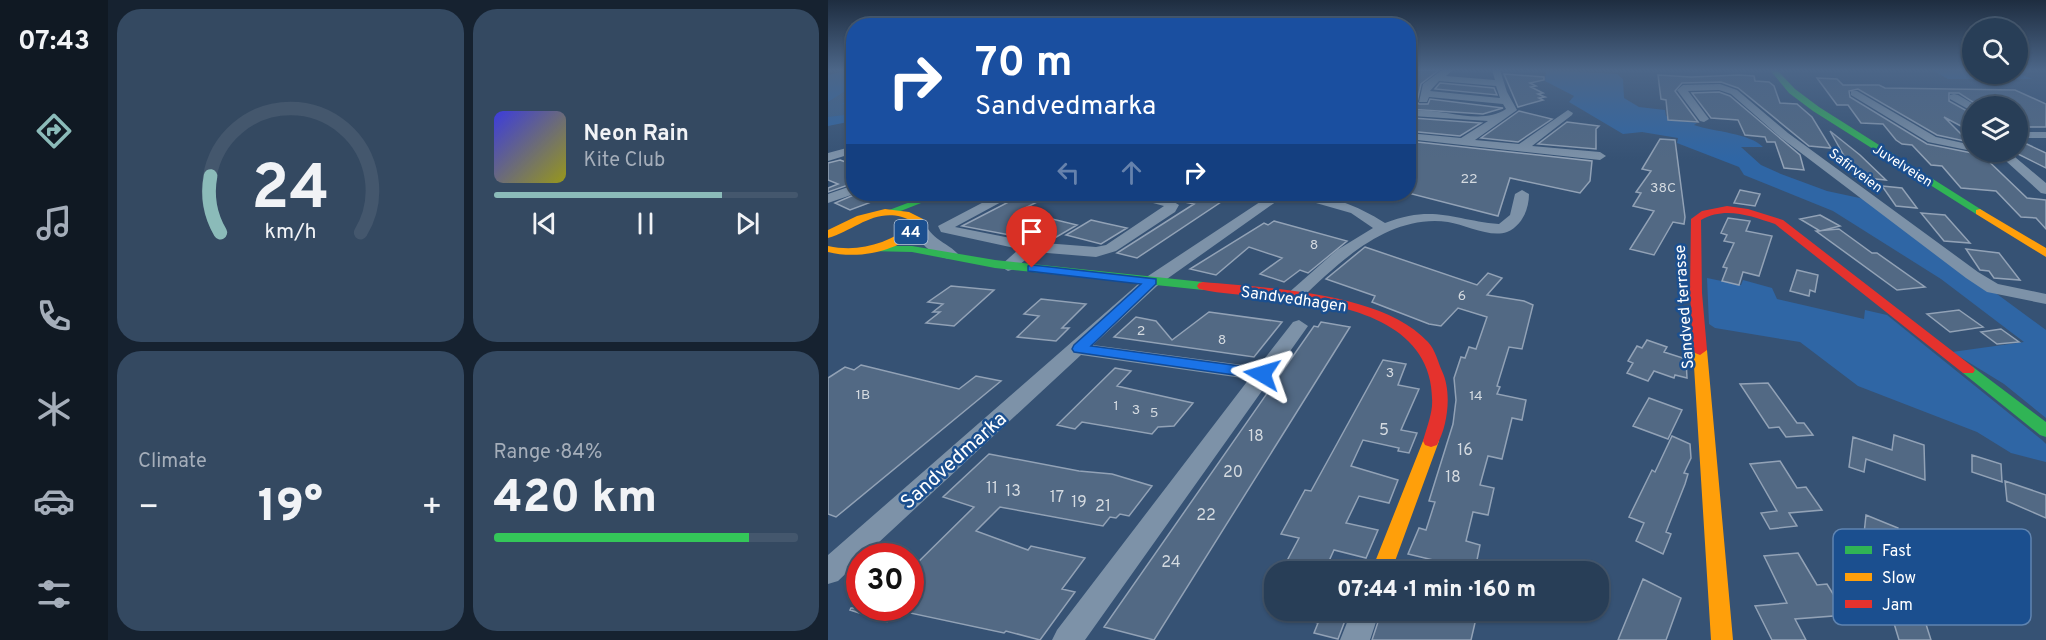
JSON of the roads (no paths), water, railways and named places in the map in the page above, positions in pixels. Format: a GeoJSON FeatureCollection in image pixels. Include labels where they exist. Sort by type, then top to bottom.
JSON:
{"type":"FeatureCollection","features":[{"type":"Feature","properties":{"kind":"street"},"geometry":{"type":"LineString","coordinates":[[1462,143],[1512,110],[1507,101],[1478,100]]}},
{"type":"Feature","properties":{"kind":"street","name":"Safirveien"},"geometry":{"type":"LineString","coordinates":[[1690,100],[1704,118]]}},
{"type":"Feature","properties":{"kind":"street","name":"Safirveien"},"geometry":{"type":"LineString","coordinates":[[1742,100],[1784,135],[1972,275],[1993,288],[2046,299]]}},
{"type":"Feature","properties":{"kind":"street","name":"Juvelveien"},"geometry":{"type":"LineString","coordinates":[[1806,100],[1816,109],[2038,245],[2046,253]]}},
{"type":"Feature","properties":{"kind":"street"},"geometry":{"type":"LineString","coordinates":[[1865,100],[1932,140],[1962,145]]}},
{"type":"Feature","properties":{"kind":"street"},"geometry":{"type":"LineString","coordinates":[[1521,148],[1568,113]]}},
{"type":"Feature","properties":{"kind":"street"},"geometry":{"type":"LineString","coordinates":[[1416,115],[1503,117]]}},
{"type":"Feature","properties":{"kind":"street"},"geometry":{"type":"LineString","coordinates":[[2028,134],[2046,135]]}},
{"type":"Feature","properties":{"kind":"street"},"geometry":{"type":"LineString","coordinates":[[1416,137],[1600,156]]}},
{"type":"Feature","properties":{"kind":"street"},"geometry":{"type":"LineString","coordinates":[[828,149],[846,150]]}},
{"type":"Feature","properties":{"kind":"street"},"geometry":{"type":"LineString","coordinates":[[828,157],[846,152]]}},
{"type":"Feature","properties":{"kind":"street"},"geometry":{"type":"LineString","coordinates":[[2014,162],[2046,190]]}},
{"type":"Feature","properties":{"kind":"street"},"geometry":{"type":"LineString","coordinates":[[828,199],[846,192]]}},
{"type":"Feature","properties":{"kind":"street"},"geometry":{"type":"LineString","coordinates":[[1295,295],[1335,257],[1382,228],[1437,217],[1501,229],[1509,226],[1523,206],[1522,194]]}},
{"type":"Feature","properties":{"kind":"street","name":"44"},"geometry":{"type":"LineString","coordinates":[[828,235],[850,223],[926,201]]}},
{"type":"Feature","properties":{"kind":"street","name":"44"},"geometry":{"type":"LineString","coordinates":[[828,260],[898,240],[919,223],[939,201]]}},
{"type":"Feature","properties":{"kind":"street"},"geometry":{"type":"LineString","coordinates":[[994,201],[950,222],[945,226],[946,229],[1030,247],[1083,252],[1111,248],[1170,209],[1172,205],[1166,201]]}},
{"type":"Feature","properties":{"kind":"street","name":"Sandvedmarka"},"geometry":{"type":"LineString","coordinates":[[828,572],[1151,282],[1270,201]]}},
{"type":"Feature","properties":{"kind":"street"},"geometry":{"type":"LineString","coordinates":[[1324,201],[1356,210],[1382,228]]}},
{"type":"Feature","properties":{"kind":"street","name":"Sandved terrasse"},"geometry":{"type":"LineString","coordinates":[[1722,640],[1696,293],[1694,231],[1696,219],[1707,212],[1741,210],[1789,228],[2046,431]]}},
{"type":"Feature","properties":{"kind":"street","name":"44"},"geometry":{"type":"LineString","coordinates":[[881,214],[908,213],[916,216],[919,223]]}},
{"type":"Feature","properties":{"kind":"street","name":"Sandvedhagen"},"geometry":{"type":"LineString","coordinates":[[919,223],[921,236],[927,242],[951,255]]}},
{"type":"Feature","properties":{"kind":"street","name":"Juvelveien"},"geometry":{"type":"LineString","coordinates":[[2038,245],[2046,258]]}},
{"type":"Feature","properties":{"kind":"street"},"geometry":{"type":"LineString","coordinates":[[1008,266],[1030,247]]}},
{"type":"Feature","properties":{"kind":"street","name":"44"},"geometry":{"type":"LineString","coordinates":[[828,249],[856,252]]}},
{"type":"Feature","properties":{"kind":"street","name":"Sandvedhagen"},"geometry":{"type":"LineString","coordinates":[[872,249],[912,249],[1008,266],[1295,295],[1349,305],[1389,319],[1423,345],[1439,380],[1440,408],[1433,437],[1385,561]]}},
{"type":"Feature","properties":{"kind":"street"},"geometry":{"type":"LineString","coordinates":[[1067,640],[1299,326]]}},
{"type":"Feature","properties":{"kind":"street"},"geometry":{"type":"LineString","coordinates":[[1079,349],[1262,374]]}},
{"type":"Feature","properties":{"kind":"street"},"geometry":{"type":"LineString","coordinates":[[1355,640],[1362,621]]}}]}
